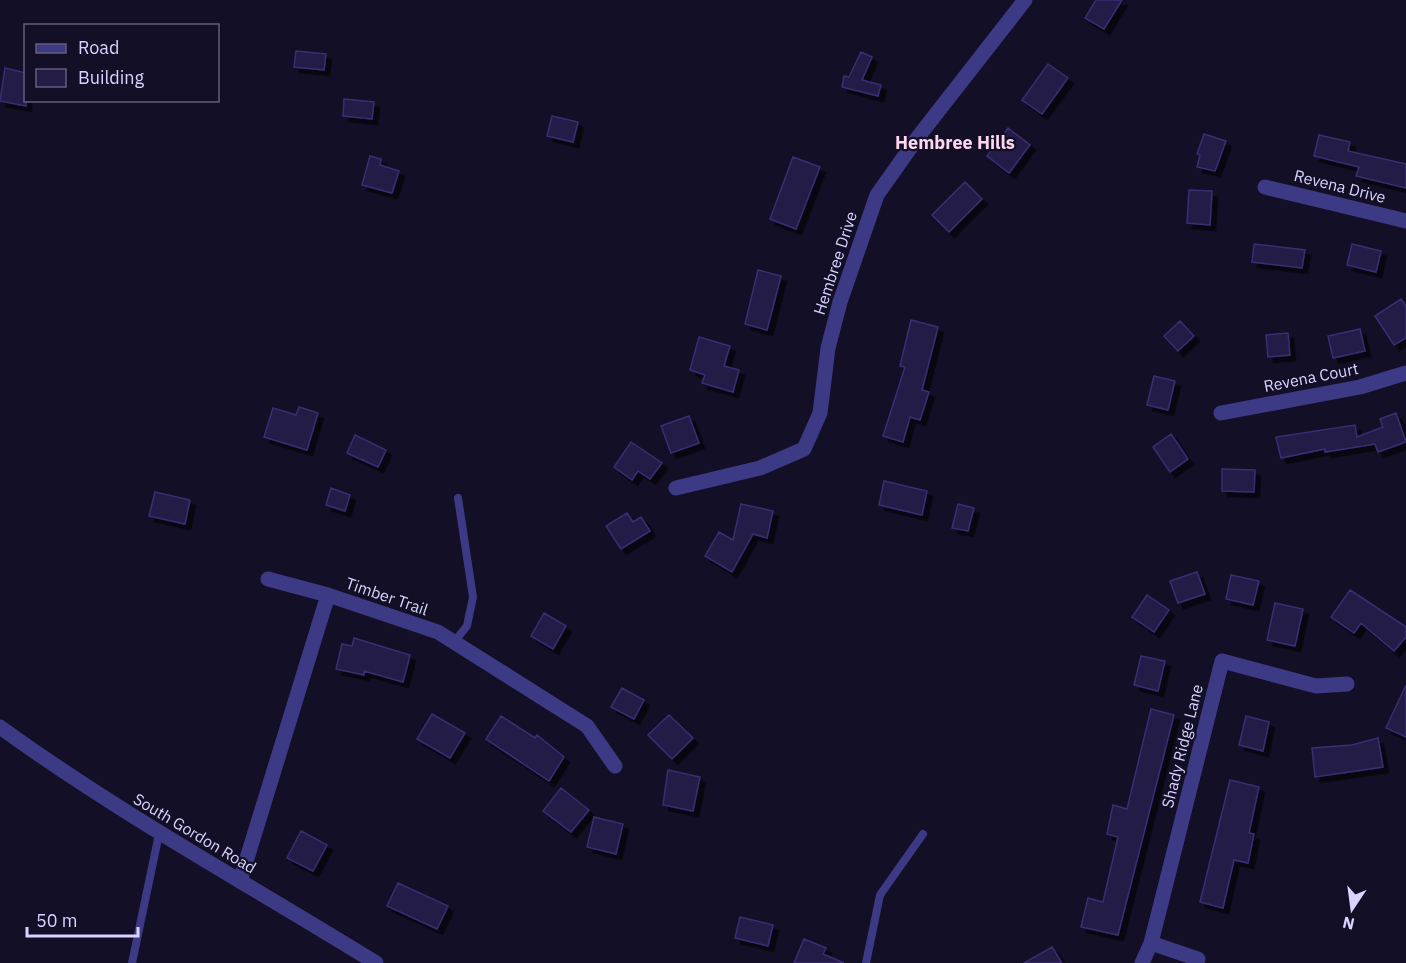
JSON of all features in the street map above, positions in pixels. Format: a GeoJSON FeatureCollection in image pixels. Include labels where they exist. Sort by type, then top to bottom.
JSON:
{"type":"FeatureCollection","features":[{"type":"Feature","properties":{"kind":"street","name":"Hembree Drive"},"geometry":{"type":"LineString","coordinates":[[676,488],[760,468],[804,449],[820,413],[828,348],[840,302],[877,195],[918,137],[1025,0]]}},
{"type":"Feature","properties":{"kind":"street","name":"Revena Drive"},"geometry":{"type":"LineString","coordinates":[[1265,187],[1406,221]]}},
{"type":"Feature","properties":{"kind":"street","name":"Revena Court"},"geometry":{"type":"LineString","coordinates":[[1221,413],[1360,387],[1406,373]]}},
{"type":"Feature","properties":{"kind":"street"},"geometry":{"type":"LineString","coordinates":[[268,579],[328,595]]}},
{"type":"Feature","properties":{"kind":"street","name":"Timber Trail"},"geometry":{"type":"LineString","coordinates":[[240,881],[328,595],[438,632],[586,726],[615,766]]}},
{"type":"Feature","properties":{"kind":"street","name":"Shady Ridge Lane"},"geometry":{"type":"LineString","coordinates":[[1142,963],[1151,943],[1222,661],[1316,686],[1347,684]]}},
{"type":"Feature","properties":{"kind":"street","name":"South Gordon Road"},"geometry":{"type":"LineString","coordinates":[[0,727],[70,778],[159,834],[376,963]]}},
{"type":"Feature","properties":{"kind":"street"},"geometry":{"type":"LineString","coordinates":[[1151,943],[1198,959]]}},
{"type":"Feature","properties":{"kind":"lane"},"geometry":{"type":"LineString","coordinates":[[454,642],[467,626],[473,597],[458,498]]}},
{"type":"Feature","properties":{"kind":"lane"},"geometry":{"type":"LineString","coordinates":[[132,963],[159,834]]}},
{"type":"Feature","properties":{"kind":"lane"},"geometry":{"type":"LineString","coordinates":[[866,963],[880,895],[923,834]]}},
{"type":"Feature","properties":{"kind":"building"},"geometry":{"type":"Polygon","coordinates":[[[1096,0],[1122,0],[1104,29],[1085,18],[1096,0]]]}},
{"type":"Feature","properties":{"kind":"building"},"geometry":{"type":"Polygon","coordinates":[[[296,51],[326,54],[324,70],[294,67],[296,51]]]}},
{"type":"Feature","properties":{"kind":"building"},"geometry":{"type":"Polygon","coordinates":[[[861,52],[872,57],[862,80],[881,85],[878,96],[842,87],[844,76],[849,77],[861,52]]]}},
{"type":"Feature","properties":{"kind":"building"},"geometry":{"type":"Polygon","coordinates":[[[1048,64],[1068,78],[1042,114],[1022,100],[1048,64]]]}},
{"type":"Feature","properties":{"kind":"building"},"geometry":{"type":"Polygon","coordinates":[[[5,68],[24,73],[26,106],[0,101],[5,68]]]}},
{"type":"Feature","properties":{"kind":"building"},"geometry":{"type":"Polygon","coordinates":[[[344,99],[374,102],[372,119],[343,116],[344,99]]]}},
{"type":"Feature","properties":{"kind":"building"},"geometry":{"type":"Polygon","coordinates":[[[552,116],[578,122],[573,142],[547,136],[552,116]]]}},
{"type":"Feature","properties":{"kind":"building"},"geometry":{"type":"Polygon","coordinates":[[[1008,128],[1030,145],[1009,173],[987,156],[1008,128]]]}},
{"type":"Feature","properties":{"kind":"building"},"geometry":{"type":"Polygon","coordinates":[[[1204,134],[1226,141],[1215,171],[1197,167],[1200,155],[1197,154],[1204,134]]]}},
{"type":"Feature","properties":{"kind":"building"},"geometry":{"type":"Polygon","coordinates":[[[1319,135],[1350,142],[1348,151],[1406,164],[1406,188],[1356,176],[1359,167],[1314,156],[1319,135]]]}},
{"type":"Feature","properties":{"kind":"building"},"geometry":{"type":"Polygon","coordinates":[[[370,156],[381,159],[380,165],[399,171],[392,193],[362,185],[370,156]]]}},
{"type":"Feature","properties":{"kind":"building"},"geometry":{"type":"Polygon","coordinates":[[[793,157],[820,167],[796,229],[770,219],[793,157]]]}},
{"type":"Feature","properties":{"kind":"building"},"geometry":{"type":"Polygon","coordinates":[[[965,182],[982,199],[949,232],[932,215],[965,182]]]}},
{"type":"Feature","properties":{"kind":"building"},"geometry":{"type":"Polygon","coordinates":[[[1189,190],[1212,191],[1210,225],[1187,223],[1189,190]]]}},
{"type":"Feature","properties":{"kind":"building"},"geometry":{"type":"Polygon","coordinates":[[[1254,244],[1305,250],[1302,268],[1252,262],[1254,244]]]}},
{"type":"Feature","properties":{"kind":"building"},"geometry":{"type":"Polygon","coordinates":[[[1352,244],[1381,251],[1376,272],[1347,265],[1352,244]]]}},
{"type":"Feature","properties":{"kind":"building"},"geometry":{"type":"Polygon","coordinates":[[[758,270],[781,276],[767,330],[745,324],[758,270]]]}},
{"type":"Feature","properties":{"kind":"building"},"geometry":{"type":"Polygon","coordinates":[[[1401,299],[1406,306],[1406,338],[1394,345],[1375,316],[1401,299]]]}},
{"type":"Feature","properties":{"kind":"building"},"geometry":{"type":"Polygon","coordinates":[[[911,320],[938,327],[922,390],[929,392],[920,420],[910,417],[903,442],[883,436],[905,367],[900,366],[911,320]]]}},
{"type":"Feature","properties":{"kind":"building"},"geometry":{"type":"Polygon","coordinates":[[[1180,321],[1194,336],[1178,351],[1164,336],[1180,321]]]}},
{"type":"Feature","properties":{"kind":"building"},"geometry":{"type":"Polygon","coordinates":[[[1360,329],[1365,351],[1333,358],[1328,336],[1360,329]]]}},
{"type":"Feature","properties":{"kind":"building"},"geometry":{"type":"Polygon","coordinates":[[[1288,333],[1290,355],[1268,357],[1266,335],[1288,333]]]}},
{"type":"Feature","properties":{"kind":"building"},"geometry":{"type":"Polygon","coordinates":[[[699,337],[730,346],[724,366],[739,370],[733,392],[702,383],[705,375],[690,370],[699,337]]]}},
{"type":"Feature","properties":{"kind":"building"},"geometry":{"type":"Polygon","coordinates":[[[1154,376],[1175,381],[1168,410],[1147,405],[1154,376]]]}},
{"type":"Feature","properties":{"kind":"building"},"geometry":{"type":"Polygon","coordinates":[[[299,407],[318,413],[307,450],[264,437],[273,408],[296,415],[299,407]]]}},
{"type":"Feature","properties":{"kind":"building"},"geometry":{"type":"Polygon","coordinates":[[[1396,413],[1406,442],[1378,452],[1375,444],[1325,452],[1325,449],[1281,458],[1276,437],[1355,425],[1357,437],[1383,427],[1380,419],[1396,413]]]}},
{"type":"Feature","properties":{"kind":"building"},"geometry":{"type":"Polygon","coordinates":[[[689,416],[699,443],[671,453],[661,426],[689,416]]]}},
{"type":"Feature","properties":{"kind":"building"},"geometry":{"type":"Polygon","coordinates":[[[1171,434],[1188,459],[1170,472],[1153,447],[1171,434]]]}},
{"type":"Feature","properties":{"kind":"building"},"geometry":{"type":"Polygon","coordinates":[[[355,435],[386,450],[378,467],[347,453],[355,435]]]}},
{"type":"Feature","properties":{"kind":"building"},"geometry":{"type":"Polygon","coordinates":[[[631,442],[662,463],[650,479],[638,471],[632,480],[614,467],[631,442]]]}},
{"type":"Feature","properties":{"kind":"building"},"geometry":{"type":"Polygon","coordinates":[[[1222,469],[1255,470],[1254,492],[1222,491],[1222,469]]]}},
{"type":"Feature","properties":{"kind":"building"},"geometry":{"type":"Polygon","coordinates":[[[884,481],[927,491],[922,515],[879,505],[884,481]]]}},
{"type":"Feature","properties":{"kind":"building"},"geometry":{"type":"Polygon","coordinates":[[[331,488],[350,495],[345,511],[326,505],[331,488]]]}},
{"type":"Feature","properties":{"kind":"building"},"geometry":{"type":"Polygon","coordinates":[[[155,492],[190,500],[185,524],[149,516],[155,492]]]}},
{"type":"Feature","properties":{"kind":"building"},"geometry":{"type":"Polygon","coordinates":[[[741,504],[773,511],[767,538],[753,534],[732,572],[705,556],[719,532],[733,540],[741,504]]]}},
{"type":"Feature","properties":{"kind":"building"},"geometry":{"type":"Polygon","coordinates":[[[958,504],[974,508],[968,531],[952,528],[958,504]]]}},
{"type":"Feature","properties":{"kind":"building"},"geometry":{"type":"Polygon","coordinates":[[[627,513],[633,522],[641,517],[650,531],[621,549],[606,526],[627,513]]]}},
{"type":"Feature","properties":{"kind":"building"},"geometry":{"type":"Polygon","coordinates":[[[1197,572],[1205,594],[1178,603],[1170,581],[1197,572]]]}},
{"type":"Feature","properties":{"kind":"building"},"geometry":{"type":"Polygon","coordinates":[[[1231,575],[1259,581],[1253,605],[1226,599],[1231,575]]]}},
{"type":"Feature","properties":{"kind":"building"},"geometry":{"type":"Polygon","coordinates":[[[1350,590],[1406,627],[1406,637],[1394,651],[1361,623],[1354,633],[1331,617],[1350,590]]]}},
{"type":"Feature","properties":{"kind":"building"},"geometry":{"type":"Polygon","coordinates":[[[1147,595],[1169,610],[1154,632],[1132,617],[1147,595]]]}},
{"type":"Feature","properties":{"kind":"building"},"geometry":{"type":"Polygon","coordinates":[[[1275,603],[1303,609],[1295,646],[1267,640],[1275,603]]]}},
{"type":"Feature","properties":{"kind":"building"},"geometry":{"type":"Polygon","coordinates":[[[544,613],[566,626],[553,649],[531,636],[544,613]]]}},
{"type":"Feature","properties":{"kind":"building"},"geometry":{"type":"Polygon","coordinates":[[[354,638],[410,655],[403,682],[364,671],[364,675],[336,669],[342,644],[352,646],[354,638]]]}},
{"type":"Feature","properties":{"kind":"building"},"geometry":{"type":"Polygon","coordinates":[[[1141,656],[1165,661],[1158,691],[1134,685],[1141,656]]]}},
{"type":"Feature","properties":{"kind":"building"},"geometry":{"type":"Polygon","coordinates":[[[1406,685],[1406,737],[1386,728],[1406,685]]]}},
{"type":"Feature","properties":{"kind":"building"},"geometry":{"type":"Polygon","coordinates":[[[622,688],[644,700],[634,719],[611,707],[622,688]]]}},
{"type":"Feature","properties":{"kind":"building"},"geometry":{"type":"Polygon","coordinates":[[[1151,709],[1174,715],[1118,935],[1081,927],[1088,898],[1103,902],[1118,837],[1107,834],[1113,805],[1127,809],[1151,709]]]}},
{"type":"Feature","properties":{"kind":"building"},"geometry":{"type":"Polygon","coordinates":[[[432,714],[465,733],[450,758],[417,739],[432,714]]]}},
{"type":"Feature","properties":{"kind":"building"},"geometry":{"type":"Polygon","coordinates":[[[669,715],[693,738],[672,759],[648,735],[669,715]]]}},
{"type":"Feature","properties":{"kind":"building"},"geometry":{"type":"Polygon","coordinates":[[[501,716],[535,738],[537,735],[564,757],[549,781],[486,739],[501,716]]]}},
{"type":"Feature","properties":{"kind":"building"},"geometry":{"type":"Polygon","coordinates":[[[1246,716],[1269,722],[1263,751],[1239,745],[1246,716]]]}},
{"type":"Feature","properties":{"kind":"building"},"geometry":{"type":"Polygon","coordinates":[[[1378,738],[1383,767],[1315,777],[1312,748],[1352,745],[1378,738]]]}},
{"type":"Feature","properties":{"kind":"building"},"geometry":{"type":"Polygon","coordinates":[[[668,770],[700,777],[693,811],[663,805],[668,770]]]}},
{"type":"Feature","properties":{"kind":"building"},"geometry":{"type":"Polygon","coordinates":[[[1230,780],[1259,787],[1249,833],[1254,834],[1248,863],[1234,860],[1223,908],[1200,902],[1230,780]]]}},
{"type":"Feature","properties":{"kind":"building"},"geometry":{"type":"Polygon","coordinates":[[[561,788],[589,810],[571,832],[543,811],[561,788]]]}},
{"type":"Feature","properties":{"kind":"building"},"geometry":{"type":"Polygon","coordinates":[[[594,817],[623,824],[616,854],[587,847],[594,817]]]}},
{"type":"Feature","properties":{"kind":"building"},"geometry":{"type":"Polygon","coordinates":[[[301,831],[327,845],[313,871],[287,858],[301,831]]]}},
{"type":"Feature","properties":{"kind":"building"},"geometry":{"type":"Polygon","coordinates":[[[398,883],[448,906],[437,929],[387,906],[398,883]]]}},
{"type":"Feature","properties":{"kind":"building"},"geometry":{"type":"Polygon","coordinates":[[[740,917],[773,925],[768,946],[735,938],[740,917]]]}},
{"type":"Feature","properties":{"kind":"building"},"geometry":{"type":"Polygon","coordinates":[[[804,939],[826,948],[823,954],[844,963],[794,963],[804,939]]]}},
{"type":"Feature","properties":{"kind":"building"},"geometry":{"type":"Polygon","coordinates":[[[1052,947],[1062,963],[1024,963],[1052,947]]]}},
{"type":"Feature","properties":{"kind":"district","name":"Hembree Hills"},"geometry":{"type":"Point","coordinates":[955,142]}}]}
